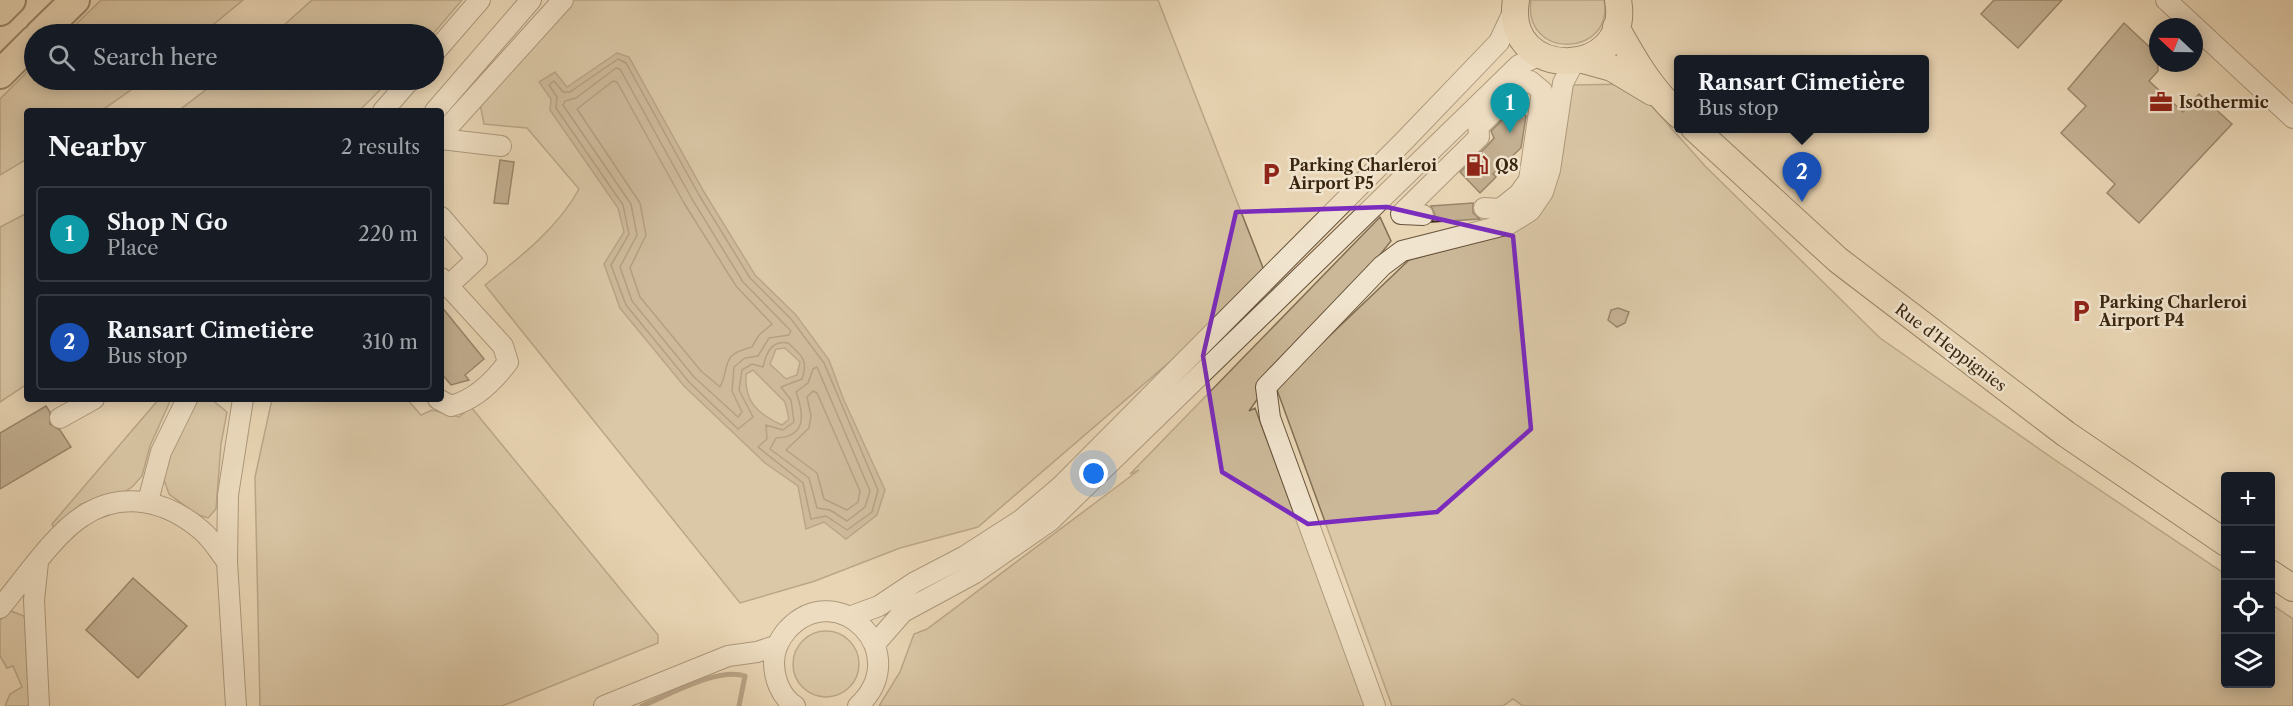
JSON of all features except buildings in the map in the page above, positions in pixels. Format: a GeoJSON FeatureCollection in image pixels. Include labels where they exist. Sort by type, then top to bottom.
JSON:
{"type":"FeatureCollection","features":[{"type":"Feature","properties":{"kind":"highway"},"geometry":{"type":"LineString","coordinates":[[0,11],[11,0]]}},
{"type":"Feature","properties":{"kind":"highway"},"geometry":{"type":"LineString","coordinates":[[50,24],[75,0]]}},
{"type":"Feature","properties":{"kind":"highway"},"geometry":{"type":"LineString","coordinates":[[0,74],[24,50]]}},
{"type":"Feature","properties":{"kind":"main road"},"geometry":{"type":"LineString","coordinates":[[1579,61],[1598,52],[1609,41],[1616,27],[1618,0]]}},
{"type":"Feature","properties":{"kind":"main road"},"geometry":{"type":"LineString","coordinates":[[1515,5],[1517,27],[1526,43],[1540,55],[1556,62],[1579,61],[1611,68],[1659,97],[1674,110]]}},
{"type":"Feature","properties":{"kind":"main road"},"geometry":{"type":"LineString","coordinates":[[1616,27],[1643,75],[1659,97]]}},
{"type":"Feature","properties":{"kind":"main road","name":"Rue d'Heppignies"},"geometry":{"type":"LineString","coordinates":[[1698,133],[1846,267],[2066,434],[2221,540]]}},
{"type":"Feature","properties":{"kind":"main road"},"geometry":{"type":"LineString","coordinates":[[2275,576],[2293,588]]}},
{"type":"Feature","properties":{"kind":"street"},"geometry":{"type":"LineString","coordinates":[[444,41],[480,0]]}},
{"type":"Feature","properties":{"kind":"street"},"geometry":{"type":"LineString","coordinates":[[438,108],[531,0]]}},
{"type":"Feature","properties":{"kind":"street"},"geometry":{"type":"LineString","coordinates":[[444,134],[562,0]]}},
{"type":"Feature","properties":{"kind":"street"},"geometry":{"type":"LineString","coordinates":[[2166,0],[2293,118]]}},
{"type":"Feature","properties":{"kind":"street"},"geometry":{"type":"LineString","coordinates":[[849,617],[879,606],[915,582],[965,556],[1037,507],[1060,487],[1404,141],[1499,42],[1515,5]]}},
{"type":"Feature","properties":{"kind":"street"},"geometry":{"type":"LineString","coordinates":[[875,644],[903,612],[975,573],[1050,521],[1519,64],[1540,55]]}},
{"type":"Feature","properties":{"kind":"street"},"geometry":{"type":"LineString","coordinates":[[1375,706],[1270,418],[1266,387],[1382,266],[1402,252],[1509,224],[1530,211],[1543,192],[1550,170],[1563,83],[1579,61]]}},
{"type":"Feature","properties":{"kind":"street"},"geometry":{"type":"LineString","coordinates":[[1478,127],[1523,83],[1530,81],[1542,91],[1529,180],[1519,194],[1500,209],[1484,208]]}},
{"type":"Feature","properties":{"kind":"street"},"geometry":{"type":"LineString","coordinates":[[386,108],[401,90]]}},
{"type":"Feature","properties":{"kind":"street"},"geometry":{"type":"LineString","coordinates":[[1404,141],[1402,179],[1421,206],[1479,137],[1477,105]]}},
{"type":"Feature","properties":{"kind":"street"},"geometry":{"type":"LineString","coordinates":[[444,137],[501,146]]}},
{"type":"Feature","properties":{"kind":"street"},"geometry":{"type":"LineString","coordinates":[[444,220],[477,259],[444,282],[503,346],[508,362],[498,375],[464,403],[451,406],[444,402]]}},
{"type":"Feature","properties":{"kind":"street"},"geometry":{"type":"LineString","coordinates":[[60,418],[89,402]]}},
{"type":"Feature","properties":{"kind":"street"},"geometry":{"type":"LineString","coordinates":[[148,501],[161,452],[186,402]]}},
{"type":"Feature","properties":{"kind":"street"},"geometry":{"type":"LineString","coordinates":[[236,706],[227,562],[228,495],[243,402]]}},
{"type":"Feature","properties":{"kind":"street"},"geometry":{"type":"LineString","coordinates":[[0,608],[60,536],[83,515],[113,504],[148,501],[171,510],[202,530],[227,562]]}},
{"type":"Feature","properties":{"kind":"street"},"geometry":{"type":"LineString","coordinates":[[38,562],[34,600],[39,706]]}},
{"type":"Feature","properties":{"kind":"street"},"geometry":{"type":"LineString","coordinates":[[791,705],[776,676],[774,660],[778,645],[792,625],[813,613],[838,613],[860,624],[875,644],[878,672],[874,686],[858,706]]}},
{"type":"Feature","properties":{"kind":"street"},"geometry":{"type":"LineString","coordinates":[[604,706],[728,656],[757,652],[778,645]]}},
{"type":"Feature","properties":{"kind":"highlighted area"},"geometry":{"type":"Polygon","coordinates":[[[1387,207],[1513,236],[1531,429],[1437,512],[1308,524],[1222,472],[1203,356],[1236,212],[1387,207]]]}},
{"type":"Feature","properties":{"kind":"shaded area"},"geometry":{"type":"Polygon","coordinates":[[[101,0],[243,0],[214,24],[76,24],[101,0]]]}},
{"type":"Feature","properties":{"kind":"shaded area"},"geometry":{"type":"Polygon","coordinates":[[[312,0],[462,0],[442,24],[285,24],[312,0]]]}},
{"type":"Feature","properties":{"kind":"shaded area"},"geometry":{"type":"Polygon","coordinates":[[[563,0],[1158,0],[1267,278],[978,527],[900,548],[815,581],[740,603],[485,285],[549,229],[579,189],[527,128],[484,124],[478,94],[563,0]]]}},
{"type":"Feature","properties":{"kind":"shaded area"},"geometry":{"type":"Polygon","coordinates":[[[1531,0],[1604,0],[1604,19],[1596,33],[1583,41],[1568,44],[1553,42],[1540,34],[1532,20],[1531,0]]]}},
{"type":"Feature","properties":{"kind":"shaded area"},"geometry":{"type":"Polygon","coordinates":[[[24,75],[24,90],[131,90],[105,108],[24,108],[24,161],[0,175],[0,99],[24,75]]]}},
{"type":"Feature","properties":{"kind":"shaded area"},"geometry":{"type":"Polygon","coordinates":[[[1632,84],[1705,166],[1880,338],[2058,462],[2221,571],[2221,688],[2275,688],[2275,607],[2293,619],[2293,706],[1523,706],[1513,699],[1503,706],[1392,706],[1276,387],[1409,260],[1511,233],[1565,132],[1573,85],[1632,84]]]}},
{"type":"Feature","properties":{"kind":"shaded area"},"geometry":{"type":"Polygon","coordinates":[[[206,90],[380,90],[362,108],[182,108],[206,90]]]}},
{"type":"Feature","properties":{"kind":"shaded area"},"geometry":{"type":"Polygon","coordinates":[[[24,215],[24,386],[0,402],[0,227],[24,215]]]}},
{"type":"Feature","properties":{"kind":"shaded area"},"geometry":{"type":"Polygon","coordinates":[[[1380,217],[1391,241],[1320,330],[1266,387],[1249,411],[1255,408],[1366,706],[879,706],[900,672],[914,634],[927,629],[1139,470],[1130,474],[1380,217]]]}},
{"type":"Feature","properties":{"kind":"shaded area"},"geometry":{"type":"Polygon","coordinates":[[[156,402],[170,402],[150,446],[142,476],[133,486],[125,492],[81,504],[54,528],[52,524],[156,402]]]}},
{"type":"Feature","properties":{"kind":"shaded area"},"geometry":{"type":"Polygon","coordinates":[[[195,402],[215,402],[227,412],[221,444],[216,509],[208,518],[196,514],[169,494],[163,477],[166,460],[195,402]]]}},
{"type":"Feature","properties":{"kind":"shaded area"},"geometry":{"type":"Polygon","coordinates":[[[271,402],[410,402],[421,415],[432,410],[459,417],[471,407],[658,635],[658,643],[502,706],[260,706],[255,477],[271,402]]]}},
{"type":"Feature","properties":{"kind":"shaded area"},"geometry":{"type":"Polygon","coordinates":[[[11,611],[24,616],[25,621],[29,706],[5,706],[10,694],[22,687],[13,666],[7,668],[0,656],[0,620],[11,611]]]}},
{"type":"Feature","properties":{"kind":"shaded area"},"geometry":{"type":"Polygon","coordinates":[[[819,631],[833,631],[845,636],[854,645],[859,664],[857,677],[850,688],[833,697],[819,697],[807,692],[798,683],[793,671],[793,657],[798,645],[807,636],[819,631]]]}},
{"type":"Feature","properties":{"kind":"water"},"geometry":{"type":"Polygon","coordinates":[[[617,53],[629,57],[704,192],[755,275],[796,315],[829,360],[843,398],[885,490],[877,515],[846,539],[824,522],[806,529],[798,486],[765,463],[684,386],[620,308],[604,264],[624,232],[618,208],[550,110],[551,99],[539,82],[555,72],[567,87],[617,53]],[[785,348],[776,349],[770,364],[786,379],[797,375],[800,362],[785,348]],[[753,370],[746,374],[750,400],[766,416],[782,425],[789,419],[785,402],[753,370]]]}},
{"type":"Feature","properties":{"kind":"waterway"},"geometry":{"type":"LineString","coordinates":[[642,706],[708,679],[734,674],[745,676],[739,706]]}},
{"type":"Feature","properties":{"kind":"place","name":"Isothermic"},"geometry":{"type":"Point","coordinates":[2161,102]}},
{"type":"Feature","properties":{"kind":"place","name":"Shop N Go"},"geometry":{"type":"Point","coordinates":[1510,133]}},
{"type":"Feature","properties":{"kind":"place","name":"Q8"},"geometry":{"type":"Point","coordinates":[1477,165]}},
{"type":"Feature","properties":{"kind":"place","name":"Parking Charleroi Airport P5"},"geometry":{"type":"Point","coordinates":[1271,174]}},
{"type":"Feature","properties":{"kind":"place","name":"Ransart Cimetière"},"geometry":{"type":"Point","coordinates":[1802,202]}},
{"type":"Feature","properties":{"kind":"place","name":"Parking Charleroi Airport P4"},"geometry":{"type":"Point","coordinates":[2081,311]}}]}
